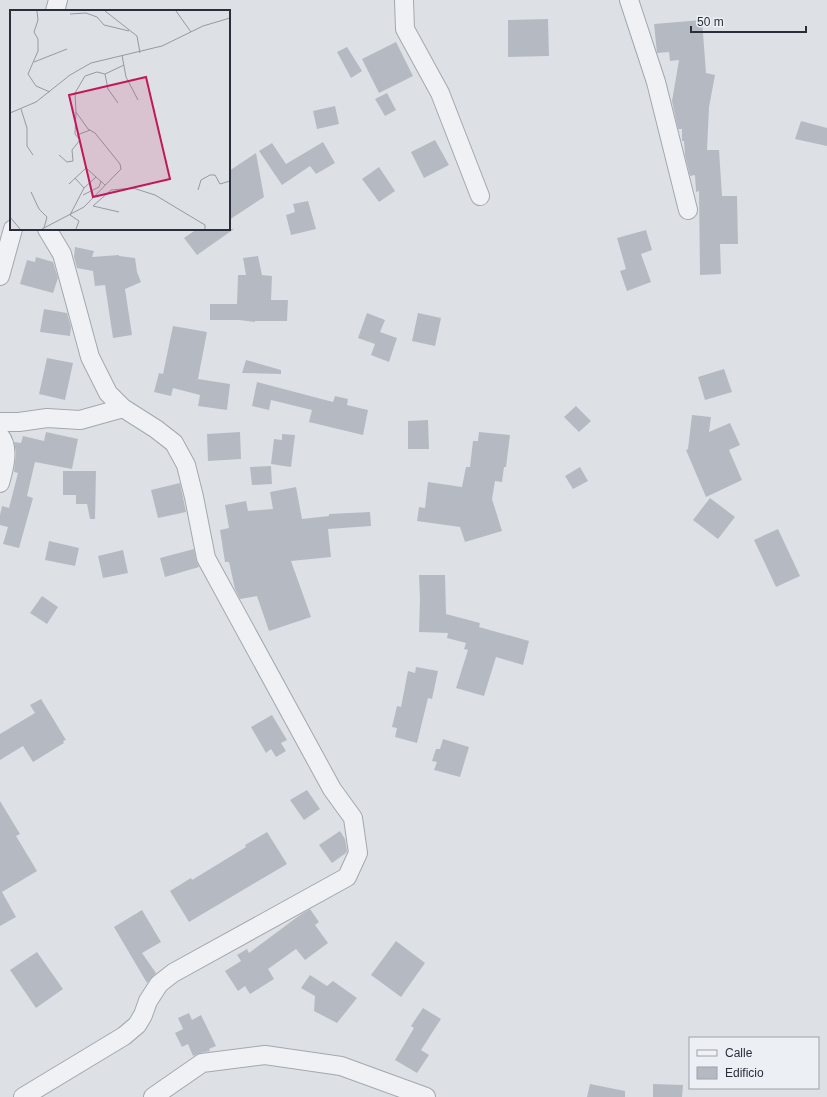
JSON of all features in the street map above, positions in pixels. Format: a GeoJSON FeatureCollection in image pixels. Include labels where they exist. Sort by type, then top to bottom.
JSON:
{"type":"FeatureCollection","features":[{"type":"Feature","properties":{"kind":"street"},"geometry":{"type":"LineString","coordinates":[[55,10],[58,0]]}},
{"type":"Feature","properties":{"kind":"street"},"geometry":{"type":"LineString","coordinates":[[404,0],[405,29],[440,93],[480,196]]}},
{"type":"Feature","properties":{"kind":"street"},"geometry":{"type":"LineString","coordinates":[[629,0],[656,82],[688,210]]}},
{"type":"Feature","properties":{"kind":"street"},"geometry":{"type":"LineString","coordinates":[[0,276],[13,230]]}},
{"type":"Feature","properties":{"kind":"street"},"geometry":{"type":"LineString","coordinates":[[23,1097],[124,1036],[137,1025],[148,1001],[159,984],[173,973],[347,877],[358,853],[352,818],[332,789],[206,558],[186,465],[174,443],[156,429],[123,408],[108,393],[90,358],[62,254],[48,230]]}},
{"type":"Feature","properties":{"kind":"street"},"geometry":{"type":"LineString","coordinates":[[0,422],[19,422],[47,418],[80,420],[123,408]]}},
{"type":"Feature","properties":{"kind":"street"},"geometry":{"type":"LineString","coordinates":[[0,436],[3,439],[6,462],[0,483]]}},
{"type":"Feature","properties":{"kind":"street"},"geometry":{"type":"LineString","coordinates":[[152,1097],[202,1064],[265,1055],[341,1066],[426,1097]]}},
{"type":"Feature","properties":{"kind":"building"},"geometry":{"type":"Polygon","coordinates":[[[548,19],[549,56],[508,57],[508,20],[548,19]]]}},
{"type":"Feature","properties":{"kind":"building"},"geometry":{"type":"Polygon","coordinates":[[[702,20],[706,73],[715,75],[709,107],[707,150],[719,150],[722,196],[737,196],[738,244],[720,244],[721,274],[700,275],[699,191],[696,192],[695,175],[690,176],[685,155],[684,141],[682,141],[682,129],[678,129],[672,101],[679,60],[670,61],[669,52],[657,53],[654,24],[702,20]]]}},
{"type":"Feature","properties":{"kind":"building"},"geometry":{"type":"Polygon","coordinates":[[[396,42],[413,76],[379,93],[362,59],[396,42]]]}},
{"type":"Feature","properties":{"kind":"building"},"geometry":{"type":"Polygon","coordinates":[[[347,47],[362,71],[351,78],[337,52],[347,47]]]}},
{"type":"Feature","properties":{"kind":"building"},"geometry":{"type":"Polygon","coordinates":[[[387,93],[396,110],[385,116],[375,99],[387,93]]]}},
{"type":"Feature","properties":{"kind":"building"},"geometry":{"type":"Polygon","coordinates":[[[335,106],[339,124],[317,129],[313,111],[335,106]]]}},
{"type":"Feature","properties":{"kind":"building"},"geometry":{"type":"Polygon","coordinates":[[[801,121],[827,128],[827,146],[795,139],[801,121]]]}},
{"type":"Feature","properties":{"kind":"building"},"geometry":{"type":"Polygon","coordinates":[[[435,140],[449,165],[424,178],[411,152],[435,140]]]}},
{"type":"Feature","properties":{"kind":"building"},"geometry":{"type":"Polygon","coordinates":[[[323,142],[335,163],[316,174],[310,166],[282,185],[259,151],[272,143],[286,164],[323,142]]]}},
{"type":"Feature","properties":{"kind":"building"},"geometry":{"type":"Polygon","coordinates":[[[256,153],[264,197],[230,219],[230,170],[256,153]]]}},
{"type":"Feature","properties":{"kind":"building"},"geometry":{"type":"Polygon","coordinates":[[[379,167],[395,191],[379,202],[362,179],[379,167]]]}},
{"type":"Feature","properties":{"kind":"building"},"geometry":{"type":"Polygon","coordinates":[[[308,201],[316,229],[291,235],[286,215],[295,212],[293,204],[308,201]]]}},
{"type":"Feature","properties":{"kind":"building"},"geometry":{"type":"Polygon","coordinates":[[[234,229],[197,255],[184,238],[196,230],[234,229]]]}},
{"type":"Feature","properties":{"kind":"building"},"geometry":{"type":"Polygon","coordinates":[[[646,230],[652,250],[641,254],[651,282],[627,291],[620,271],[626,269],[617,238],[646,230]]]}},
{"type":"Feature","properties":{"kind":"building"},"geometry":{"type":"Polygon","coordinates":[[[75,247],[94,251],[92,257],[119,255],[135,258],[137,272],[141,282],[125,289],[132,335],[113,338],[105,285],[95,286],[93,271],[77,268],[74,257],[75,247]]]}},
{"type":"Feature","properties":{"kind":"building"},"geometry":{"type":"Polygon","coordinates":[[[258,256],[262,275],[272,276],[271,300],[288,300],[287,321],[255,322],[239,320],[210,320],[210,304],[237,304],[238,275],[246,275],[243,258],[258,256]]]}},
{"type":"Feature","properties":{"kind":"building"},"geometry":{"type":"Polygon","coordinates":[[[36,257],[53,262],[58,278],[53,293],[20,284],[27,260],[35,262],[36,257]]]}},
{"type":"Feature","properties":{"kind":"building"},"geometry":{"type":"Polygon","coordinates":[[[44,309],[67,313],[71,327],[70,336],[40,332],[44,309]]]}},
{"type":"Feature","properties":{"kind":"building"},"geometry":{"type":"Polygon","coordinates":[[[367,313],[385,320],[380,332],[397,338],[389,362],[371,355],[375,344],[358,338],[367,313]]]}},
{"type":"Feature","properties":{"kind":"building"},"geometry":{"type":"Polygon","coordinates":[[[418,313],[441,318],[435,346],[412,341],[418,313]]]}},
{"type":"Feature","properties":{"kind":"building"},"geometry":{"type":"Polygon","coordinates":[[[173,326],[207,332],[198,379],[230,384],[227,410],[198,406],[200,395],[173,388],[171,396],[154,392],[159,373],[163,374],[173,326]]]}},
{"type":"Feature","properties":{"kind":"building"},"geometry":{"type":"Polygon","coordinates":[[[47,358],[73,363],[65,400],[39,394],[47,358]]]}},
{"type":"Feature","properties":{"kind":"building"},"geometry":{"type":"Polygon","coordinates":[[[246,360],[281,370],[281,374],[242,373],[246,360]]]}},
{"type":"Feature","properties":{"kind":"building"},"geometry":{"type":"Polygon","coordinates":[[[724,369],[732,392],[705,400],[698,377],[724,369]]]}},
{"type":"Feature","properties":{"kind":"building"},"geometry":{"type":"Polygon","coordinates":[[[257,382],[333,402],[335,396],[348,399],[347,405],[368,410],[363,435],[309,422],[312,410],[271,400],[269,410],[252,406],[257,382]]]}},
{"type":"Feature","properties":{"kind":"building"},"geometry":{"type":"Polygon","coordinates":[[[576,406],[591,421],[579,432],[564,417],[576,406]]]}},
{"type":"Feature","properties":{"kind":"building"},"geometry":{"type":"Polygon","coordinates":[[[692,415],[711,417],[709,432],[730,423],[740,445],[729,450],[742,480],[706,497],[686,450],[688,449],[692,415]]]}},
{"type":"Feature","properties":{"kind":"building"},"geometry":{"type":"Polygon","coordinates":[[[428,420],[429,449],[408,449],[408,421],[428,420]]]}},
{"type":"Feature","properties":{"kind":"building"},"geometry":{"type":"Polygon","coordinates":[[[46,432],[78,439],[72,469],[35,462],[27,496],[33,498],[19,548],[3,544],[8,527],[0,525],[0,515],[2,506],[9,508],[18,473],[14,472],[16,453],[14,442],[21,443],[23,436],[44,441],[46,432]]]}},
{"type":"Feature","properties":{"kind":"building"},"geometry":{"type":"Polygon","coordinates":[[[240,432],[241,459],[208,461],[207,434],[240,432]]]}},
{"type":"Feature","properties":{"kind":"building"},"geometry":{"type":"Polygon","coordinates":[[[479,432],[510,435],[506,467],[504,467],[502,482],[495,481],[492,499],[502,531],[465,542],[460,527],[417,521],[419,507],[425,508],[428,482],[462,487],[466,467],[470,467],[473,441],[478,441],[479,432]]]}},
{"type":"Feature","properties":{"kind":"building"},"geometry":{"type":"Polygon","coordinates":[[[282,434],[295,435],[291,467],[271,464],[274,439],[282,440],[282,434]]]}},
{"type":"Feature","properties":{"kind":"building"},"geometry":{"type":"Polygon","coordinates":[[[271,466],[272,484],[252,485],[250,467],[271,466]]]}},
{"type":"Feature","properties":{"kind":"building"},"geometry":{"type":"Polygon","coordinates":[[[580,467],[588,481],[573,489],[565,476],[580,467]]]}},
{"type":"Feature","properties":{"kind":"building"},"geometry":{"type":"Polygon","coordinates":[[[63,471],[96,471],[95,519],[90,519],[87,504],[76,504],[76,495],[63,495],[63,471]]]}},
{"type":"Feature","properties":{"kind":"building"},"geometry":{"type":"Polygon","coordinates":[[[180,483],[186,512],[158,518],[151,490],[180,483]]]}},
{"type":"Feature","properties":{"kind":"building"},"geometry":{"type":"Polygon","coordinates":[[[296,487],[302,519],[329,516],[329,514],[370,512],[371,526],[328,529],[331,557],[291,561],[311,617],[269,631],[257,596],[240,599],[235,589],[229,562],[225,562],[220,530],[229,528],[225,505],[246,501],[248,511],[273,509],[270,492],[296,487]]]}},
{"type":"Feature","properties":{"kind":"building"},"geometry":{"type":"Polygon","coordinates":[[[710,498],[735,517],[718,539],[693,520],[710,498]]]}},
{"type":"Feature","properties":{"kind":"building"},"geometry":{"type":"Polygon","coordinates":[[[778,529],[800,576],[776,587],[754,540],[778,529]]]}},
{"type":"Feature","properties":{"kind":"building"},"geometry":{"type":"Polygon","coordinates":[[[49,541],[79,548],[75,566],[45,560],[49,541]]]}},
{"type":"Feature","properties":{"kind":"building"},"geometry":{"type":"Polygon","coordinates":[[[194,549],[199,567],[165,577],[160,558],[194,549]]]}},
{"type":"Feature","properties":{"kind":"building"},"geometry":{"type":"Polygon","coordinates":[[[123,550],[128,573],[103,578],[98,556],[123,550]]]}},
{"type":"Feature","properties":{"kind":"building"},"geometry":{"type":"Polygon","coordinates":[[[419,575],[445,575],[446,614],[480,623],[479,627],[529,641],[523,665],[496,657],[484,696],[456,688],[468,650],[464,649],[466,643],[447,638],[448,633],[419,632],[419,575]]]}},
{"type":"Feature","properties":{"kind":"building"},"geometry":{"type":"Polygon","coordinates":[[[42,596],[58,607],[47,624],[30,613],[42,596]]]}},
{"type":"Feature","properties":{"kind":"building"},"geometry":{"type":"Polygon","coordinates":[[[416,667],[438,671],[432,699],[428,698],[417,743],[395,737],[397,728],[392,727],[397,706],[401,707],[408,671],[415,673],[416,667]]]}},
{"type":"Feature","properties":{"kind":"building"},"geometry":{"type":"Polygon","coordinates":[[[41,699],[66,740],[63,741],[64,743],[33,762],[23,746],[0,760],[0,734],[35,713],[30,705],[41,699]]]}},
{"type":"Feature","properties":{"kind":"building"},"geometry":{"type":"Polygon","coordinates":[[[272,715],[287,740],[281,743],[286,751],[276,757],[271,749],[266,753],[251,727],[272,715]]]}},
{"type":"Feature","properties":{"kind":"building"},"geometry":{"type":"Polygon","coordinates":[[[443,739],[469,747],[460,777],[434,770],[437,762],[432,761],[436,749],[440,749],[443,739]]]}},
{"type":"Feature","properties":{"kind":"building"},"geometry":{"type":"Polygon","coordinates":[[[307,790],[320,809],[304,820],[290,800],[307,790]]]}},
{"type":"Feature","properties":{"kind":"building"},"geometry":{"type":"Polygon","coordinates":[[[0,801],[20,834],[16,836],[37,871],[2,892],[16,917],[0,926],[0,801]]]}},
{"type":"Feature","properties":{"kind":"building"},"geometry":{"type":"Polygon","coordinates":[[[340,831],[345,839],[347,851],[332,863],[319,845],[340,831]]]}},
{"type":"Feature","properties":{"kind":"building"},"geometry":{"type":"Polygon","coordinates":[[[267,832],[287,864],[189,922],[170,891],[191,878],[192,880],[246,847],[245,845],[267,832]]]}},
{"type":"Feature","properties":{"kind":"building"},"geometry":{"type":"Polygon","coordinates":[[[310,909],[319,922],[315,925],[328,943],[305,960],[296,949],[268,969],[274,979],[250,994],[245,986],[238,991],[225,971],[241,961],[237,955],[247,949],[249,953],[310,909]]]}},
{"type":"Feature","properties":{"kind":"building"},"geometry":{"type":"Polygon","coordinates":[[[142,910],[161,942],[142,953],[156,973],[147,983],[114,927],[142,910]]]}},
{"type":"Feature","properties":{"kind":"building"},"geometry":{"type":"Polygon","coordinates":[[[396,941],[425,963],[401,997],[371,975],[396,941]]]}},
{"type":"Feature","properties":{"kind":"building"},"geometry":{"type":"Polygon","coordinates":[[[37,952],[63,989],[36,1008],[10,970],[37,952]]]}},
{"type":"Feature","properties":{"kind":"building"},"geometry":{"type":"Polygon","coordinates":[[[310,975],[327,986],[333,981],[357,998],[337,1023],[314,1011],[315,996],[301,988],[310,975]]]}},
{"type":"Feature","properties":{"kind":"building"},"geometry":{"type":"Polygon","coordinates":[[[423,1008],[441,1019],[421,1050],[429,1055],[417,1073],[395,1060],[414,1028],[411,1026],[423,1008]]]}},
{"type":"Feature","properties":{"kind":"building"},"geometry":{"type":"Polygon","coordinates":[[[189,1013],[192,1020],[201,1015],[216,1046],[209,1049],[210,1051],[193,1056],[188,1044],[182,1047],[175,1033],[183,1029],[178,1018],[189,1013]]]}},
{"type":"Feature","properties":{"kind":"building"},"geometry":{"type":"Polygon","coordinates":[[[590,1084],[625,1091],[625,1097],[587,1097],[590,1084]]]}},
{"type":"Feature","properties":{"kind":"building"},"geometry":{"type":"Polygon","coordinates":[[[653,1084],[683,1085],[682,1097],[653,1097],[653,1084]]]}}]}
